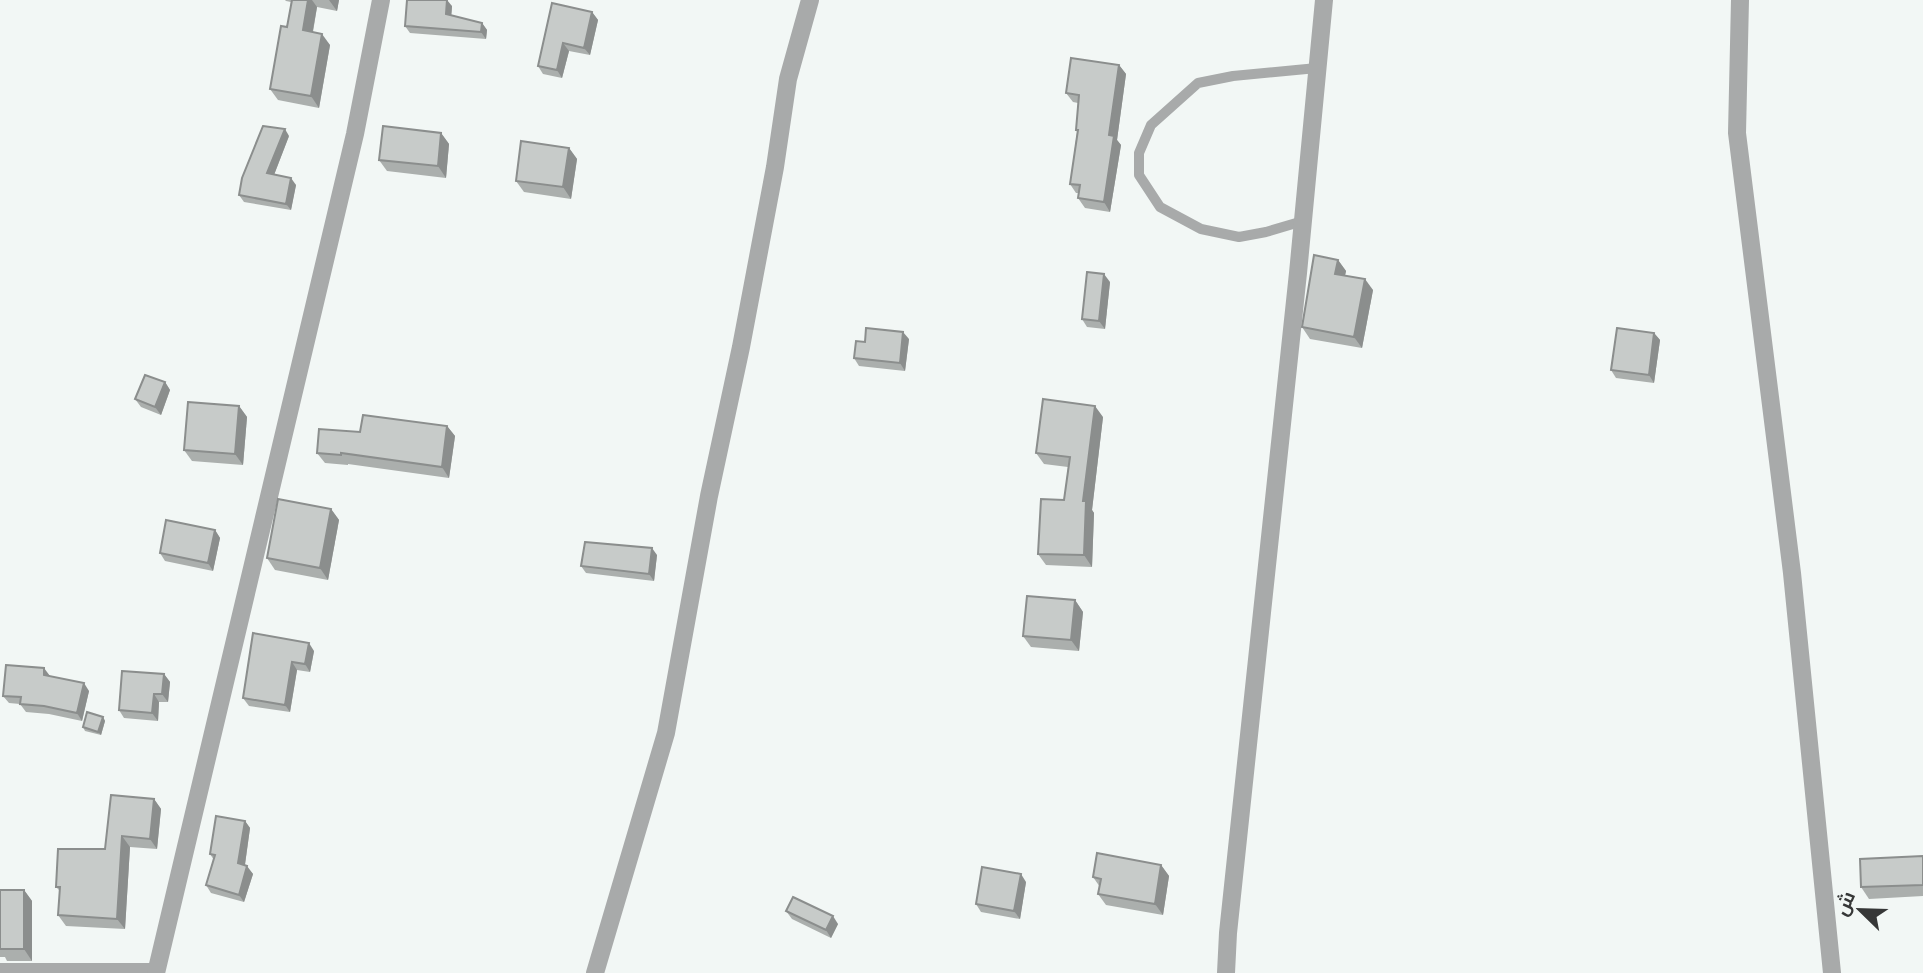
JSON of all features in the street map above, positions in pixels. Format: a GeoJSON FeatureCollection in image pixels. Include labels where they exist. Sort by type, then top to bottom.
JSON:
{"type":"FeatureCollection","features":[{"type":"Feature","properties":{"kind":"street"},"geometry":{"type":"LineString","coordinates":[[0,972],[156,973],[352,148],[381,0]]}},
{"type":"Feature","properties":{"kind":"street"},"geometry":{"type":"LineString","coordinates":[[595,973],[666,733],[709,496],[775,167],[788,79],[810,0]]}},
{"type":"Feature","properties":{"kind":"street"},"geometry":{"type":"LineString","coordinates":[[1226,973],[1324,0]]}},
{"type":"Feature","properties":{"kind":"street"},"geometry":{"type":"LineString","coordinates":[[1740,0],[1737,133],[1792,573],[1832,973]]}},
{"type":"Feature","properties":{"kind":"lane"},"geometry":{"type":"LineString","coordinates":[[1303,220],[1239,237],[1201,229],[1160,207],[1139,175],[1139,153],[1151,125],[1198,83],[1233,76],[1317,68]]}},
{"type":"Feature","properties":{"kind":"building"},"geometry":{"type":"Polygon","coordinates":[[[292,0],[308,0],[303,30],[322,34],[311,96],[270,89],[281,26],[287,27],[292,0]]]}},
{"type":"Feature","properties":{"kind":"building"},"geometry":{"type":"Polygon","coordinates":[[[407,0],[447,0],[446,14],[482,23],[481,32],[405,26],[407,0]]]}},
{"type":"Feature","properties":{"kind":"building"},"geometry":{"type":"Polygon","coordinates":[[[552,3],[592,12],[584,48],[563,43],[557,70],[538,66],[552,3]]]}},
{"type":"Feature","properties":{"kind":"building"},"geometry":{"type":"Polygon","coordinates":[[[1071,58],[1119,65],[1109,135],[1114,136],[1104,202],[1078,198],[1080,185],[1070,184],[1078,130],[1079,95],[1066,93],[1071,58]]]}},
{"type":"Feature","properties":{"kind":"building"},"geometry":{"type":"Polygon","coordinates":[[[263,126],[285,129],[267,173],[291,178],[286,204],[239,195],[242,178],[263,126]]]}},
{"type":"Feature","properties":{"kind":"building"},"geometry":{"type":"Polygon","coordinates":[[[383,126],[441,133],[438,166],[379,160],[383,126]]]}},
{"type":"Feature","properties":{"kind":"building"},"geometry":{"type":"Polygon","coordinates":[[[521,141],[569,148],[563,187],[516,181],[521,141]]]}},
{"type":"Feature","properties":{"kind":"building"},"geometry":{"type":"Polygon","coordinates":[[[1314,255],[1338,260],[1335,274],[1365,279],[1354,337],[1302,327],[1314,255]]]}},
{"type":"Feature","properties":{"kind":"building"},"geometry":{"type":"Polygon","coordinates":[[[1087,272],[1104,274],[1099,321],[1082,319],[1087,272]]]}},
{"type":"Feature","properties":{"kind":"building"},"geometry":{"type":"Polygon","coordinates":[[[866,328],[903,332],[900,363],[854,358],[856,341],[865,342],[866,328]]]}},
{"type":"Feature","properties":{"kind":"building"},"geometry":{"type":"Polygon","coordinates":[[[1617,328],[1654,333],[1649,375],[1611,370],[1617,328]]]}},
{"type":"Feature","properties":{"kind":"building"},"geometry":{"type":"Polygon","coordinates":[[[145,375],[165,382],[155,407],[135,399],[145,375]]]}},
{"type":"Feature","properties":{"kind":"building"},"geometry":{"type":"Polygon","coordinates":[[[1043,399],[1095,406],[1083,501],[1086,501],[1084,555],[1038,554],[1041,499],[1064,500],[1070,457],[1036,453],[1043,399]]]}},
{"type":"Feature","properties":{"kind":"building"},"geometry":{"type":"Polygon","coordinates":[[[188,402],[239,406],[235,454],[184,450],[188,402]]]}},
{"type":"Feature","properties":{"kind":"building"},"geometry":{"type":"Polygon","coordinates":[[[363,415],[447,426],[442,467],[341,453],[317,453],[319,429],[360,432],[363,415]]]}},
{"type":"Feature","properties":{"kind":"building"},"geometry":{"type":"Polygon","coordinates":[[[278,499],[331,509],[320,568],[267,558],[278,499]]]}},
{"type":"Feature","properties":{"kind":"building"},"geometry":{"type":"Polygon","coordinates":[[[166,520],[215,530],[208,563],[160,553],[166,520]]]}},
{"type":"Feature","properties":{"kind":"building"},"geometry":{"type":"Polygon","coordinates":[[[585,542],[652,548],[649,574],[581,566],[585,542]]]}},
{"type":"Feature","properties":{"kind":"building"},"geometry":{"type":"Polygon","coordinates":[[[1027,596],[1075,600],[1071,640],[1023,636],[1027,596]]]}},
{"type":"Feature","properties":{"kind":"building"},"geometry":{"type":"Polygon","coordinates":[[[253,633],[309,643],[305,664],[292,662],[285,705],[243,698],[253,633]]]}},
{"type":"Feature","properties":{"kind":"building"},"geometry":{"type":"Polygon","coordinates":[[[6,665],[44,668],[44,675],[84,683],[77,713],[20,704],[21,697],[3,696],[6,665]]]}},
{"type":"Feature","properties":{"kind":"building"},"geometry":{"type":"Polygon","coordinates":[[[122,671],[164,674],[162,694],[154,694],[152,713],[119,710],[122,671]]]}},
{"type":"Feature","properties":{"kind":"building"},"geometry":{"type":"Polygon","coordinates":[[[87,712],[103,717],[98,732],[83,727],[87,712]]]}},
{"type":"Feature","properties":{"kind":"building"},"geometry":{"type":"Polygon","coordinates":[[[111,795],[154,799],[150,839],[122,836],[117,919],[58,915],[58,849],[105,849],[111,795]]]}},
{"type":"Feature","properties":{"kind":"building"},"geometry":{"type":"Polygon","coordinates":[[[216,816],[245,821],[238,863],[247,866],[239,895],[206,885],[215,855],[210,854],[216,816]]]}},
{"type":"Feature","properties":{"kind":"building"},"geometry":{"type":"Polygon","coordinates":[[[1097,853],[1161,865],[1155,904],[1098,894],[1101,879],[1093,877],[1097,853]]]}},
{"type":"Feature","properties":{"kind":"building"},"geometry":{"type":"Polygon","coordinates":[[[1923,856],[1923,885],[1861,887],[1860,859],[1923,856]]]}},
{"type":"Feature","properties":{"kind":"building"},"geometry":{"type":"Polygon","coordinates":[[[982,867],[1021,874],[1014,911],[976,904],[982,867]]]}},
{"type":"Feature","properties":{"kind":"building"},"geometry":{"type":"Polygon","coordinates":[[[0,890],[24,890],[24,949],[0,949],[0,890]]]}},
{"type":"Feature","properties":{"kind":"building"},"geometry":{"type":"Polygon","coordinates":[[[793,897],[833,916],[826,930],[786,911],[793,897]]]}}]}
